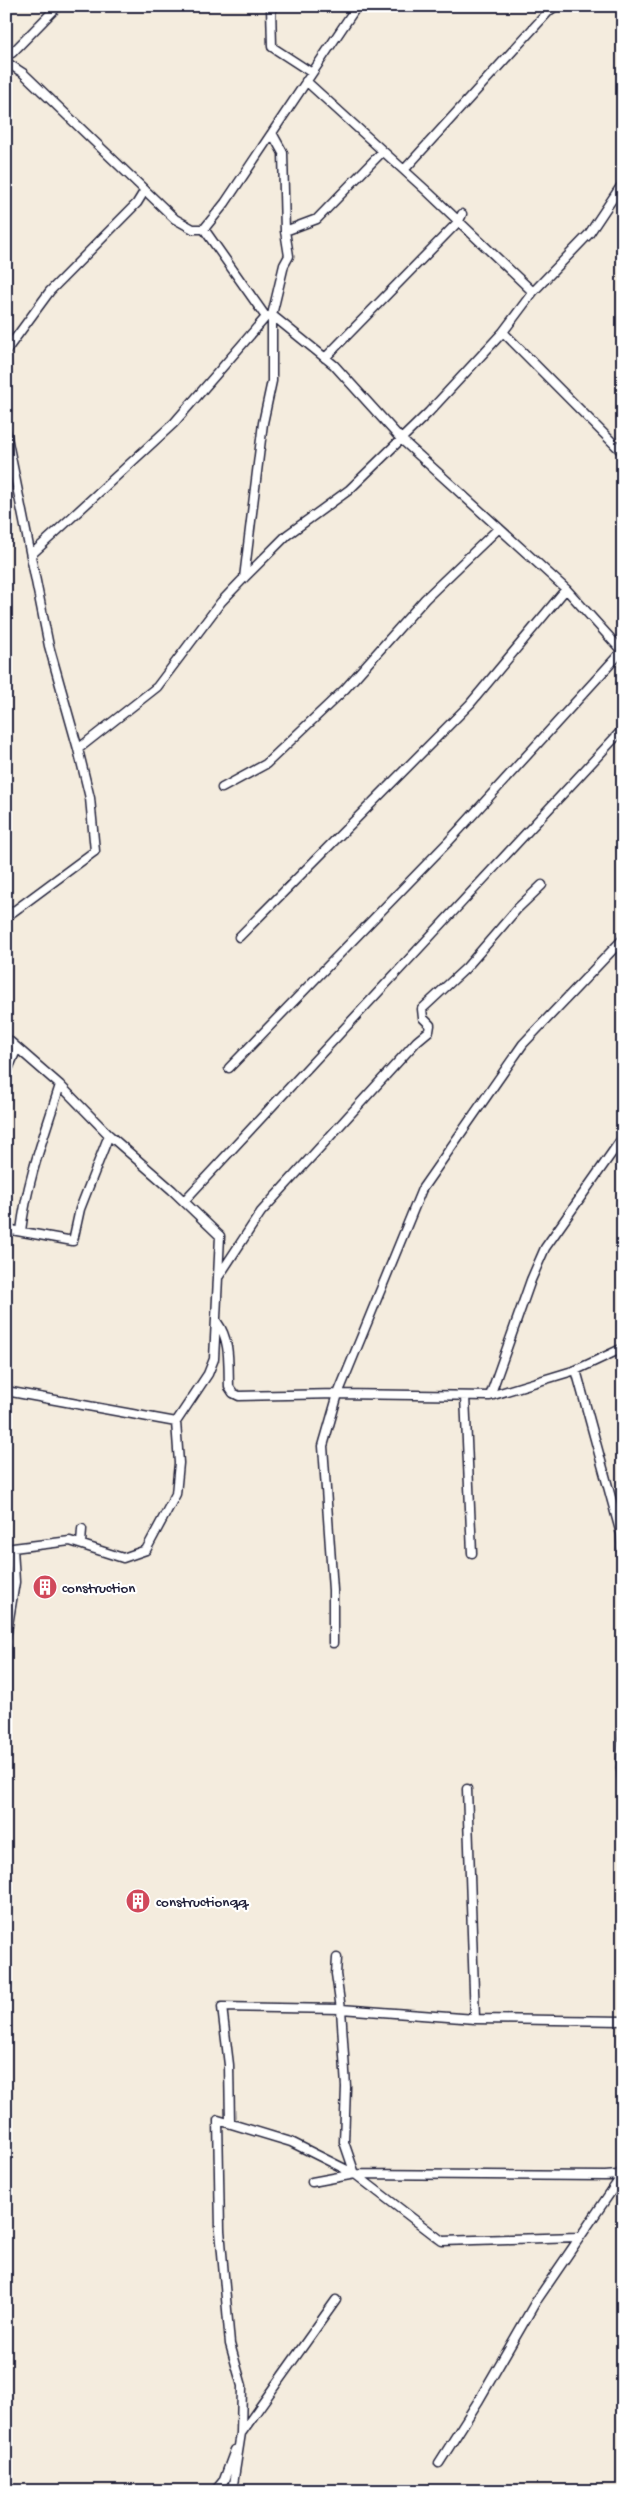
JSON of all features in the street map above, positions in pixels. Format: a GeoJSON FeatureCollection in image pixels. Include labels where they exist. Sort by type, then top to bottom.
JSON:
{"type":"FeatureCollection","features":[{"type":"Feature","properties":{"kind":"street"},"geometry":{"type":"LineString","coordinates":[[6,53],[12,53],[58,6]]}},
{"type":"Feature","properties":{"kind":"street"},"geometry":{"type":"LineString","coordinates":[[271,6],[272,48],[312,73]]}},
{"type":"Feature","properties":{"kind":"street"},"geometry":{"type":"LineString","coordinates":[[204,229],[225,203],[356,6]]}},
{"type":"Feature","properties":{"kind":"street"},"geometry":{"type":"LineString","coordinates":[[404,170],[549,11],[556,6]]}},
{"type":"Feature","properties":{"kind":"street"},"geometry":{"type":"LineString","coordinates":[[6,62],[23,73],[175,219],[193,229],[204,229]]}},
{"type":"Feature","properties":{"kind":"street"},"geometry":{"type":"LineString","coordinates":[[306,81],[404,170],[461,218],[533,292]]}},
{"type":"Feature","properties":{"kind":"street"},"geometry":{"type":"LineString","coordinates":[[244,578],[264,423],[272,381],[269,316],[284,265],[289,256],[285,231],[283,153],[272,133]]}},
{"type":"Feature","properties":{"kind":"street"},"geometry":{"type":"LineString","coordinates":[[285,231],[317,219],[383,151]]}},
{"type":"Feature","properties":{"kind":"street"},"geometry":{"type":"LineString","coordinates":[[78,749],[157,688],[221,602],[244,578],[287,535],[349,490],[401,439],[503,332],[533,292],[589,234],[623,183]]}},
{"type":"Feature","properties":{"kind":"street"},"geometry":{"type":"LineString","coordinates":[[6,351],[9,341],[50,291],[137,203],[145,190]]}},
{"type":"Feature","properties":{"kind":"street"},"geometry":{"type":"LineString","coordinates":[[325,358],[461,218]]}},
{"type":"Feature","properties":{"kind":"street"},"geometry":{"type":"LineString","coordinates":[[204,229],[269,316],[325,358],[401,439],[566,589],[622,650],[449,841],[229,1068]]}},
{"type":"Feature","properties":{"kind":"street"},"geometry":{"type":"LineString","coordinates":[[32,554],[174,423],[269,316]]}},
{"type":"Feature","properties":{"kind":"street"},"geometry":{"type":"LineString","coordinates":[[503,332],[623,453]]}},
{"type":"Feature","properties":{"kind":"street"},"geometry":{"type":"LineString","coordinates":[[6,432],[49,646],[90,798],[95,851],[6,917]]}},
{"type":"Feature","properties":{"kind":"street"},"geometry":{"type":"LineString","coordinates":[[222,788],[266,764],[345,689],[425,599],[499,528]]}},
{"type":"Feature","properties":{"kind":"street"},"geometry":{"type":"LineString","coordinates":[[239,937],[470,704],[566,589]]}},
{"type":"Feature","properties":{"kind":"street"},"geometry":{"type":"LineString","coordinates":[[184,1201],[623,729]]}},
{"type":"Feature","properties":{"kind":"street"},"geometry":{"type":"LineString","coordinates":[[218,1277],[261,1212],[417,1041],[429,1031],[430,1025],[422,1018],[422,1009],[466,968],[518,908],[542,885]]}},
{"type":"Feature","properties":{"kind":"street"},"geometry":{"type":"LineString","coordinates":[[334,1643],[333,1590],[323,1446],[338,1394],[422,1189],[523,1044],[623,939]]}},
{"type":"Feature","properties":{"kind":"street"},"geometry":{"type":"LineString","coordinates":[[6,1038],[60,1085],[109,1135],[184,1201],[220,1236],[214,1359],[208,1374],[176,1422],[179,1463],[176,1494],[146,1550],[123,1558],[70,1541],[12,1548],[15,1582],[6,1637]]}},
{"type":"Feature","properties":{"kind":"street"},"geometry":{"type":"LineString","coordinates":[[6,1074],[17,1048]]}},
{"type":"Feature","properties":{"kind":"street"},"geometry":{"type":"LineString","coordinates":[[20,1231],[24,1204],[34,1166],[60,1085]]}},
{"type":"Feature","properties":{"kind":"street"},"geometry":{"type":"LineString","coordinates":[[6,1229],[73,1241],[80,1209],[109,1135]]}},
{"type":"Feature","properties":{"kind":"street"},"geometry":{"type":"LineString","coordinates":[[490,1396],[545,1248],[623,1137]]}},
{"type":"Feature","properties":{"kind":"street"},"geometry":{"type":"LineString","coordinates":[[216,1322],[228,1342],[229,1387],[233,1393],[239,1396],[338,1394],[490,1396],[576,1370],[623,1348]]}},
{"type":"Feature","properties":{"kind":"street"},"geometry":{"type":"LineString","coordinates":[[576,1370],[621,1534],[623,1575]]}},
{"type":"Feature","properties":{"kind":"street"},"geometry":{"type":"LineString","coordinates":[[6,1391],[176,1422]]}},
{"type":"Feature","properties":{"kind":"street"},"geometry":{"type":"LineString","coordinates":[[465,1396],[472,1553]]}},
{"type":"Feature","properties":{"kind":"street"},"geometry":{"type":"LineString","coordinates":[[81,1544],[82,1529]]}},
{"type":"Feature","properties":{"kind":"street"},"geometry":{"type":"LineString","coordinates":[[6,1646],[6,1712]]}},
{"type":"Feature","properties":{"kind":"street"},"geometry":{"type":"LineString","coordinates":[[623,1729],[623,1786]]}},
{"type":"Feature","properties":{"kind":"street"},"geometry":{"type":"LineString","coordinates":[[467,1789],[475,2018]]}},
{"type":"Feature","properties":{"kind":"street"},"geometry":{"type":"LineString","coordinates":[[337,1958],[336,1974],[341,2009],[346,2087],[344,2142],[355,2174]]}},
{"type":"Feature","properties":{"kind":"street"},"geometry":{"type":"LineString","coordinates":[[230,2123],[229,2065],[222,2007],[341,2009],[475,2018],[623,2021]]}},
{"type":"Feature","properties":{"kind":"street"},"geometry":{"type":"LineString","coordinates":[[232,2491],[241,2433],[242,2386],[230,2344],[220,2230],[218,2120],[291,2142],[355,2174],[442,2240],[578,2237]]}},
{"type":"Feature","properties":{"kind":"street"},"geometry":{"type":"LineString","coordinates":[[312,2182],[355,2174],[605,2176],[618,2175],[623,2170]]}},
{"type":"Feature","properties":{"kind":"street"},"geometry":{"type":"LineString","coordinates":[[439,2463],[454,2436],[479,2400],[535,2303],[578,2237],[623,2174]]}},
{"type":"Feature","properties":{"kind":"street"},"geometry":{"type":"LineString","coordinates":[[216,2491],[224,2480],[241,2433],[336,2300]]}},
{"type":"Feature","properties":{"kind":"place","name":"construction"},"geometry":{"type":"Point","coordinates":[45,1587]}},
{"type":"Feature","properties":{"kind":"place","name":"constructionqq"},"geometry":{"type":"Point","coordinates":[138,1901]}}]}
